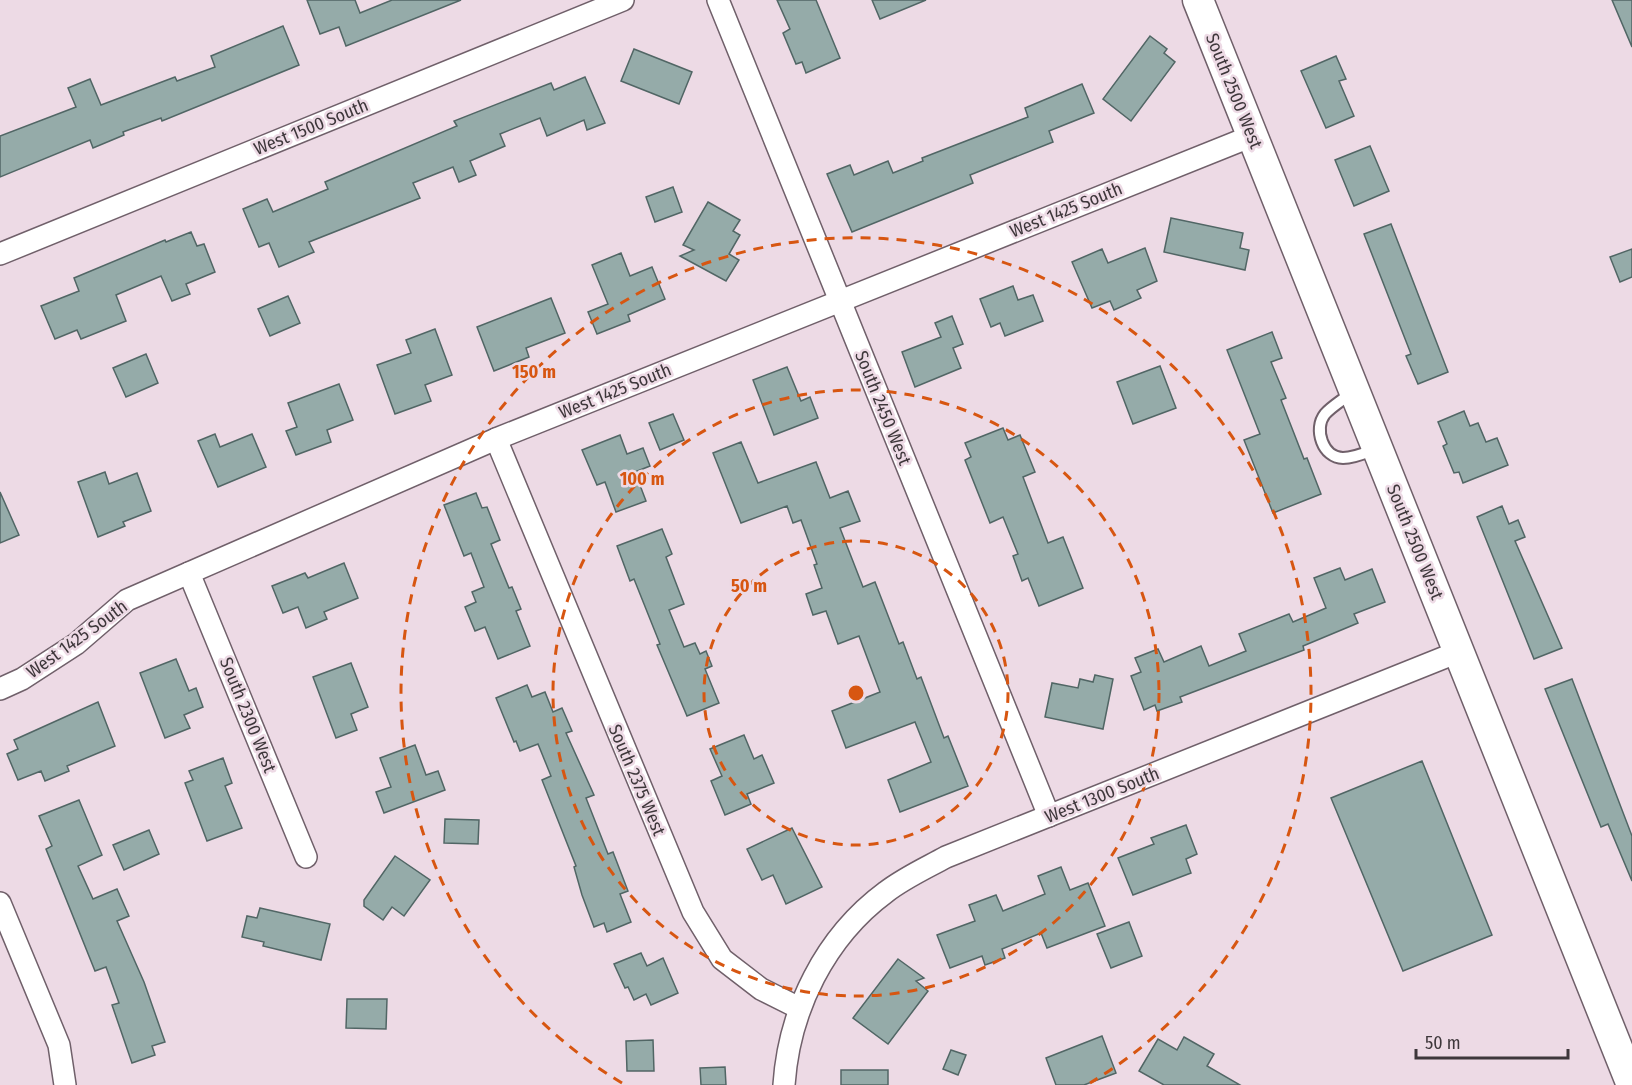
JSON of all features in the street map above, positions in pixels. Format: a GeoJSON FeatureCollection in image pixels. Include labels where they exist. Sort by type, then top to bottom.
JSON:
{"type":"FeatureCollection","features":[{"type":"Feature","properties":{"kind":"street","name":"West 1500 South"},"geometry":{"type":"LineString","coordinates":[[0,254],[623,0]]}},
{"type":"Feature","properties":{"kind":"street","name":"South 2450 West"},"geometry":{"type":"LineString","coordinates":[[718,0],[1049,816]]}},
{"type":"Feature","properties":{"kind":"street","name":"South 2500 West"},"geometry":{"type":"LineString","coordinates":[[1198,0],[1458,652],[1618,1036],[1632,1085]]}},
{"type":"Feature","properties":{"kind":"street","name":"West 1425 South"},"geometry":{"type":"LineString","coordinates":[[0,689],[22,679],[76,644],[128,600],[189,573],[496,439],[1252,136]]}},
{"type":"Feature","properties":{"kind":"street","name":"South 2375 West"},"geometry":{"type":"LineString","coordinates":[[496,439],[693,912],[722,959],[761,988],[799,1008]]}},
{"type":"Feature","properties":{"kind":"street","name":"South 2300 West"},"geometry":{"type":"LineString","coordinates":[[189,573],[306,857]]}},
{"type":"Feature","properties":{"kind":"street","name":"West 1300 South"},"geometry":{"type":"LineString","coordinates":[[799,1008],[832,944],[886,892],[946,857],[1458,652]]}},
{"type":"Feature","properties":{"kind":"street"},"geometry":{"type":"LineString","coordinates":[[0,903],[59,1045],[65,1085]]}},
{"type":"Feature","properties":{"kind":"street"},"geometry":{"type":"LineString","coordinates":[[784,1085],[786,1055],[799,1008]]}},
{"type":"Feature","properties":{"kind":"lane"},"geometry":{"type":"LineString","coordinates":[[1354,391],[1326,413],[1320,423],[1319,433],[1323,444],[1328,453],[1342,458],[1377,449]]}},
{"type":"Feature","properties":{"kind":"building"},"geometry":{"type":"Polygon","coordinates":[[[307,0],[355,0],[360,13],[392,0],[461,0],[346,46],[339,27],[320,34],[307,0]]]}},
{"type":"Feature","properties":{"kind":"building"},"geometry":{"type":"Polygon","coordinates":[[[777,0],[816,0],[840,58],[806,73],[802,62],[796,64],[783,33],[790,29],[777,0]]]}},
{"type":"Feature","properties":{"kind":"building"},"geometry":{"type":"Polygon","coordinates":[[[872,0],[926,0],[880,19],[872,0]]]}},
{"type":"Feature","properties":{"kind":"building"},"geometry":{"type":"Polygon","coordinates":[[[1612,0],[1632,0],[1632,47],[1612,0]]]}},
{"type":"Feature","properties":{"kind":"building"},"geometry":{"type":"Polygon","coordinates":[[[283,26],[299,65],[162,121],[161,118],[123,132],[124,135],[93,148],[90,140],[0,177],[0,136],[76,107],[68,88],[90,79],[101,105],[175,77],[177,81],[215,67],[211,56],[283,26]]]}},
{"type":"Feature","properties":{"kind":"building"},"geometry":{"type":"Polygon","coordinates":[[[1150,36],[1167,49],[1164,53],[1175,62],[1131,121],[1103,99],[1150,36]]]}},
{"type":"Feature","properties":{"kind":"building"},"geometry":{"type":"Polygon","coordinates":[[[634,49],[692,72],[679,104],[621,81],[634,49]]]}},
{"type":"Feature","properties":{"kind":"building"},"geometry":{"type":"Polygon","coordinates":[[[1336,56],[1346,79],[1339,81],[1354,116],[1326,128],[1301,71],[1336,56]]]}},
{"type":"Feature","properties":{"kind":"building"},"geometry":{"type":"Polygon","coordinates":[[[585,77],[605,123],[587,130],[584,120],[547,136],[540,118],[500,134],[505,146],[470,161],[476,175],[459,182],[453,167],[413,183],[420,198],[309,242],[314,252],[279,267],[269,243],[259,247],[243,209],[267,199],[273,212],[328,189],[325,182],[457,126],[454,121],[551,83],[554,90],[585,77]]]}},
{"type":"Feature","properties":{"kind":"building"},"geometry":{"type":"Polygon","coordinates":[[[1082,84],[1094,113],[1049,131],[1053,142],[970,175],[973,183],[852,232],[827,174],[850,165],[854,175],[888,161],[893,173],[923,161],[922,158],[1028,117],[1025,108],[1082,84]]]}},
{"type":"Feature","properties":{"kind":"building"},"geometry":{"type":"Polygon","coordinates":[[[1370,146],[1389,191],[1354,206],[1335,160],[1370,146]]]}},
{"type":"Feature","properties":{"kind":"building"},"geometry":{"type":"Polygon","coordinates":[[[673,187],[682,212],[655,222],[646,197],[673,187]]]}},
{"type":"Feature","properties":{"kind":"building"},"geometry":{"type":"Polygon","coordinates":[[[708,202],[740,220],[733,231],[740,235],[729,254],[739,260],[726,281],[680,256],[694,250],[683,245],[708,202]]]}},
{"type":"Feature","properties":{"kind":"building"},"geometry":{"type":"Polygon","coordinates":[[[1171,218],[1243,233],[1240,248],[1249,250],[1245,270],[1164,252],[1171,218]]]}},
{"type":"Feature","properties":{"kind":"building"},"geometry":{"type":"Polygon","coordinates":[[[1391,224],[1448,372],[1418,384],[1406,356],[1411,354],[1364,234],[1391,224]]]}},
{"type":"Feature","properties":{"kind":"building"},"geometry":{"type":"Polygon","coordinates":[[[191,232],[197,246],[204,244],[215,272],[186,284],[190,294],[172,301],[161,276],[116,295],[126,321],[81,339],[77,330],[55,339],[41,306],[79,291],[74,278],[165,240],[166,242],[191,232]]]}},
{"type":"Feature","properties":{"kind":"building"},"geometry":{"type":"Polygon","coordinates":[[[1145,248],[1157,281],[1137,290],[1141,298],[1114,310],[1110,301],[1092,308],[1072,262],[1102,249],[1108,263],[1145,248]]]}},
{"type":"Feature","properties":{"kind":"building"},"geometry":{"type":"Polygon","coordinates":[[[1632,249],[1632,277],[1620,282],[1610,257],[1632,249]]]}},
{"type":"Feature","properties":{"kind":"building"},"geometry":{"type":"Polygon","coordinates":[[[621,253],[630,276],[652,267],[665,299],[628,315],[630,321],[597,334],[588,312],[608,304],[592,265],[621,253]]]}},
{"type":"Feature","properties":{"kind":"building"},"geometry":{"type":"Polygon","coordinates":[[[1013,286],[1018,300],[1033,295],[1043,321],[1005,336],[1000,323],[991,327],[980,299],[1013,286]]]}},
{"type":"Feature","properties":{"kind":"building"},"geometry":{"type":"Polygon","coordinates":[[[288,296],[300,323],[270,336],[258,309],[288,296]]]}},
{"type":"Feature","properties":{"kind":"building"},"geometry":{"type":"Polygon","coordinates":[[[551,298],[565,333],[526,348],[529,357],[494,371],[477,327],[551,298]]]}},
{"type":"Feature","properties":{"kind":"building"},"geometry":{"type":"Polygon","coordinates":[[[952,316],[963,344],[953,348],[961,368],[915,387],[902,352],[941,337],[935,323],[952,316]]]}},
{"type":"Feature","properties":{"kind":"building"},"geometry":{"type":"Polygon","coordinates":[[[435,329],[452,375],[425,385],[431,401],[395,414],[377,365],[411,353],[406,340],[435,329]]]}},
{"type":"Feature","properties":{"kind":"building"},"geometry":{"type":"Polygon","coordinates":[[[1272,332],[1282,358],[1271,362],[1286,398],[1281,400],[1304,459],[1307,458],[1321,494],[1273,513],[1244,440],[1260,434],[1227,350],[1272,332]]]}},
{"type":"Feature","properties":{"kind":"building"},"geometry":{"type":"Polygon","coordinates":[[[146,354],[158,383],[126,397],[113,368],[146,354]]]}},
{"type":"Feature","properties":{"kind":"building"},"geometry":{"type":"Polygon","coordinates":[[[1160,366],[1176,408],[1133,424],[1117,382],[1160,366]]]}},
{"type":"Feature","properties":{"kind":"building"},"geometry":{"type":"Polygon","coordinates":[[[787,367],[801,401],[810,397],[818,418],[774,435],[753,380],[787,367]]]}},
{"type":"Feature","properties":{"kind":"building"},"geometry":{"type":"Polygon","coordinates":[[[339,384],[353,420],[327,430],[331,442],[296,455],[286,431],[297,427],[288,403],[339,384]]]}},
{"type":"Feature","properties":{"kind":"building"},"geometry":{"type":"Polygon","coordinates":[[[1464,411],[1470,426],[1478,423],[1486,442],[1497,438],[1508,465],[1463,483],[1459,472],[1454,473],[1443,446],[1447,444],[1438,422],[1464,411]]]}},
{"type":"Feature","properties":{"kind":"building"},"geometry":{"type":"Polygon","coordinates":[[[673,414],[684,440],[660,450],[649,423],[673,414]]]}},
{"type":"Feature","properties":{"kind":"building"},"geometry":{"type":"Polygon","coordinates":[[[1003,428],[1008,440],[1020,435],[1035,472],[1023,477],[1048,543],[1063,537],[1083,588],[1039,606],[1028,578],[1022,581],[1013,556],[1018,554],[1003,517],[990,523],[965,460],[971,457],[965,443],[1003,428]]]}},
{"type":"Feature","properties":{"kind":"building"},"geometry":{"type":"Polygon","coordinates":[[[215,434],[220,447],[252,434],[266,467],[218,487],[198,441],[215,434]]]}},
{"type":"Feature","properties":{"kind":"building"},"geometry":{"type":"Polygon","coordinates":[[[620,435],[627,454],[643,448],[650,466],[635,472],[646,501],[616,512],[605,482],[597,485],[582,450],[620,435]]]}},
{"type":"Feature","properties":{"kind":"building"},"geometry":{"type":"Polygon","coordinates":[[[741,442],[758,483],[816,462],[830,498],[848,491],[860,521],[840,528],[863,587],[875,582],[899,644],[903,642],[917,679],[921,677],[944,738],[948,736],[968,786],[900,812],[888,780],[931,762],[915,722],[846,748],[832,711],[880,692],[859,636],[838,644],[826,611],[813,615],[806,594],[822,588],[814,565],[817,564],[801,520],[793,523],[787,506],[741,523],[713,453],[741,442]]]}},
{"type":"Feature","properties":{"kind":"building"},"geometry":{"type":"Polygon","coordinates":[[[105,472],[109,484],[137,473],[151,511],[123,522],[125,526],[98,537],[78,482],[105,472]]]}},
{"type":"Feature","properties":{"kind":"building"},"geometry":{"type":"Polygon","coordinates":[[[0,492],[19,535],[0,543],[0,492]]]}},
{"type":"Feature","properties":{"kind":"building"},"geometry":{"type":"Polygon","coordinates":[[[476,493],[482,508],[487,507],[500,540],[491,544],[509,588],[512,587],[521,609],[516,611],[530,646],[498,659],[485,627],[475,631],[465,607],[476,602],[472,592],[484,587],[471,553],[464,556],[444,505],[476,493]]]}},
{"type":"Feature","properties":{"kind":"building"},"geometry":{"type":"Polygon","coordinates":[[[1502,506],[1509,524],[1518,520],[1525,537],[1515,541],[1562,648],[1534,659],[1477,517],[1502,506]]]}},
{"type":"Feature","properties":{"kind":"building"},"geometry":{"type":"Polygon","coordinates":[[[662,529],[672,554],[666,557],[684,604],[669,610],[684,647],[695,643],[700,654],[706,651],[712,666],[705,669],[719,703],[687,716],[657,645],[660,644],[634,579],[630,581],[617,546],[662,529]]]}},
{"type":"Feature","properties":{"kind":"building"},"geometry":{"type":"Polygon","coordinates":[[[344,563],[358,598],[324,612],[327,619],[306,628],[298,607],[283,613],[272,586],[305,573],[308,578],[344,563]]]}},
{"type":"Feature","properties":{"kind":"building"},"geometry":{"type":"Polygon","coordinates":[[[1340,568],[1345,580],[1372,569],[1385,602],[1354,614],[1358,623],[1303,646],[1304,650],[1180,697],[1182,702],[1157,711],[1155,705],[1144,710],[1131,676],[1141,672],[1135,658],[1158,649],[1164,662],[1201,646],[1209,666],[1246,651],[1239,634],[1289,614],[1293,622],[1326,608],[1314,578],[1340,568]]]}},
{"type":"Feature","properties":{"kind":"building"},"geometry":{"type":"Polygon","coordinates":[[[176,659],[189,691],[196,688],[203,707],[184,715],[190,728],[165,738],[140,673],[176,659]]]}},
{"type":"Feature","properties":{"kind":"building"},"geometry":{"type":"Polygon","coordinates":[[[351,663],[368,707],[351,714],[357,730],[336,738],[313,677],[351,663]]]}},
{"type":"Feature","properties":{"kind":"building"},"geometry":{"type":"Polygon","coordinates":[[[1095,675],[1113,679],[1103,729],[1045,717],[1052,683],[1078,688],[1080,679],[1093,682],[1095,675]]]}},
{"type":"Feature","properties":{"kind":"building"},"geometry":{"type":"Polygon","coordinates":[[[1572,679],[1632,836],[1632,881],[1608,824],[1601,827],[1545,689],[1572,679]]]}},
{"type":"Feature","properties":{"kind":"building"},"geometry":{"type":"Polygon","coordinates":[[[527,685],[532,697],[545,692],[553,712],[562,708],[572,731],[566,733],[594,795],[586,798],[608,854],[613,852],[628,891],[620,894],[631,922],[607,932],[604,923],[594,927],[582,895],[574,867],[576,866],[542,780],[551,776],[538,744],[520,751],[496,698],[527,685]]]}},
{"type":"Feature","properties":{"kind":"building"},"geometry":{"type":"Polygon","coordinates":[[[98,702],[115,746],[67,766],[69,771],[45,781],[41,771],[18,780],[7,754],[18,749],[14,740],[98,702]]]}},
{"type":"Feature","properties":{"kind":"building"},"geometry":{"type":"Polygon","coordinates":[[[744,735],[754,759],[762,755],[774,783],[747,794],[751,804],[725,815],[711,781],[722,776],[710,749],[744,735]]]}},
{"type":"Feature","properties":{"kind":"building"},"geometry":{"type":"Polygon","coordinates":[[[415,745],[426,775],[438,771],[445,790],[384,813],[376,792],[391,787],[380,758],[415,745]]]}},
{"type":"Feature","properties":{"kind":"building"},"geometry":{"type":"Polygon","coordinates":[[[223,758],[232,783],[225,786],[242,828],[207,841],[185,783],[193,780],[189,771],[223,758]]]}},
{"type":"Feature","properties":{"kind":"building"},"geometry":{"type":"Polygon","coordinates":[[[1422,761],[1492,935],[1403,971],[1331,798],[1422,761]]]}},
{"type":"Feature","properties":{"kind":"building"},"geometry":{"type":"Polygon","coordinates":[[[79,800],[102,855],[78,866],[93,899],[117,889],[129,916],[117,921],[144,982],[165,1042],[152,1046],[155,1055],[132,1063],[112,1005],[119,1003],[106,967],[95,971],[46,849],[52,846],[39,816],[79,800]]]}},
{"type":"Feature","properties":{"kind":"building"},"geometry":{"type":"Polygon","coordinates":[[[445,819],[479,820],[478,844],[444,843],[445,819]]]}},
{"type":"Feature","properties":{"kind":"building"},"geometry":{"type":"Polygon","coordinates":[[[1186,825],[1197,854],[1186,859],[1191,873],[1133,895],[1118,858],[1154,844],[1151,838],[1186,825]]]}},
{"type":"Feature","properties":{"kind":"building"},"geometry":{"type":"Polygon","coordinates":[[[792,828],[822,887],[786,904],[773,875],[762,880],[747,849],[792,828]]]}},
{"type":"Feature","properties":{"kind":"building"},"geometry":{"type":"Polygon","coordinates":[[[149,830],[159,854],[124,870],[113,845],[149,830]]]}},
{"type":"Feature","properties":{"kind":"building"},"geometry":{"type":"Polygon","coordinates":[[[395,856],[430,880],[404,916],[392,907],[383,920],[364,906],[364,900],[395,856]]]}},
{"type":"Feature","properties":{"kind":"building"},"geometry":{"type":"Polygon","coordinates":[[[1061,867],[1070,890],[1088,883],[1105,926],[1047,948],[1041,933],[1002,949],[1005,958],[985,965],[982,956],[950,968],[937,935],[975,921],[969,905],[996,895],[1003,911],[1045,894],[1038,876],[1061,867]]]}},
{"type":"Feature","properties":{"kind":"building"},"geometry":{"type":"Polygon","coordinates":[[[260,908],[330,924],[321,960],[263,946],[264,942],[242,937],[247,916],[257,918],[260,908]]]}},
{"type":"Feature","properties":{"kind":"building"},"geometry":{"type":"Polygon","coordinates":[[[1129,922],[1142,956],[1111,968],[1097,934],[1129,922]]]}},
{"type":"Feature","properties":{"kind":"building"},"geometry":{"type":"Polygon","coordinates":[[[641,953],[647,966],[663,958],[678,993],[651,1005],[646,994],[634,1000],[628,987],[625,988],[614,964],[641,953]]]}},
{"type":"Feature","properties":{"kind":"building"},"geometry":{"type":"Polygon","coordinates":[[[898,959],[924,978],[916,981],[928,991],[888,1044],[853,1018],[898,959]]]}},
{"type":"Feature","properties":{"kind":"building"},"geometry":{"type":"Polygon","coordinates":[[[347,999],[387,999],[386,1029],[346,1028],[347,999]]]}},
{"type":"Feature","properties":{"kind":"building"},"geometry":{"type":"Polygon","coordinates":[[[1102,1036],[1116,1073],[1084,1085],[1056,1085],[1046,1058],[1102,1036]]]}},
{"type":"Feature","properties":{"kind":"building"},"geometry":{"type":"Polygon","coordinates":[[[1184,1037],[1214,1054],[1207,1066],[1240,1085],[1164,1085],[1139,1071],[1158,1039],[1177,1050],[1184,1037]]]}},
{"type":"Feature","properties":{"kind":"building"},"geometry":{"type":"Polygon","coordinates":[[[653,1040],[654,1071],[627,1071],[626,1041],[653,1040]]]}},
{"type":"Feature","properties":{"kind":"building"},"geometry":{"type":"Polygon","coordinates":[[[951,1050],[966,1055],[958,1075],[943,1069],[951,1050]]]}},
{"type":"Feature","properties":{"kind":"building"},"geometry":{"type":"Polygon","coordinates":[[[725,1067],[726,1085],[701,1085],[700,1068],[725,1067]]]}},
{"type":"Feature","properties":{"kind":"building"},"geometry":{"type":"Polygon","coordinates":[[[841,1070],[888,1070],[888,1085],[841,1085],[841,1070]]]}}]}
